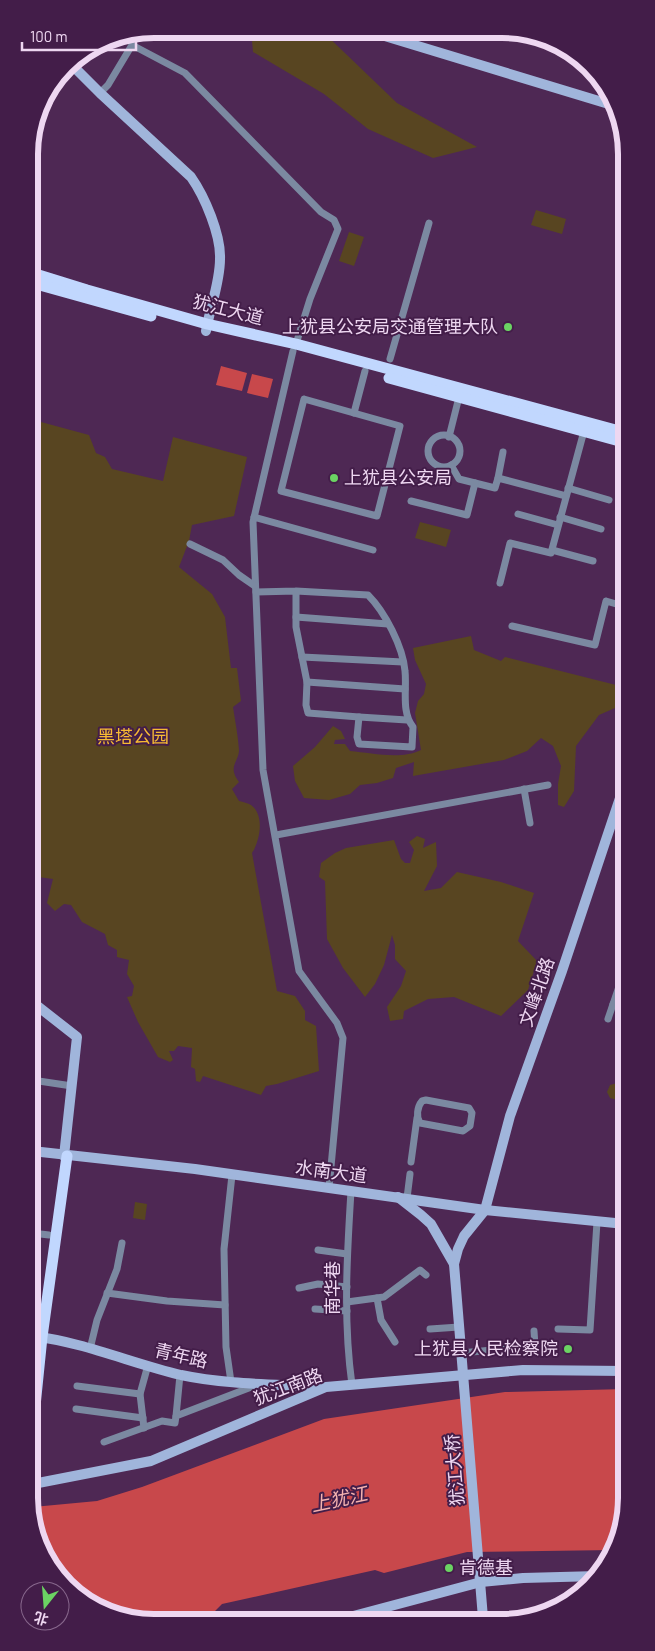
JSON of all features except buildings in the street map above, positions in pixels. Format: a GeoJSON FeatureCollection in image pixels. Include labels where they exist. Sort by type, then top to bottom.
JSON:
{"type":"FeatureCollection","features":[{"type":"Feature","properties":{"kind":"main road","name":"犹江大道"},"geometry":{"type":"LineString","coordinates":[[38,275],[207,327]]}},
{"type":"Feature","properties":{"kind":"main road","name":"犹江大道"},"geometry":{"type":"LineString","coordinates":[[38,285],[84,299],[294,348],[618,431]]}},
{"type":"Feature","properties":{"kind":"main road","name":"犹江大道"},"geometry":{"type":"LineString","coordinates":[[294,348],[365,371],[618,441]]}},
{"type":"Feature","properties":{"kind":"main road"},"geometry":{"type":"LineString","coordinates":[[38,1329],[49,1236],[63,1155]]}},
{"type":"Feature","properties":{"kind":"main road"},"geometry":{"type":"LineString","coordinates":[[38,1330],[63,1155]]}},
{"type":"Feature","properties":{"kind":"street"},"geometry":{"type":"LineString","coordinates":[[391,38],[606,103]]}},
{"type":"Feature","properties":{"kind":"street"},"geometry":{"type":"LineString","coordinates":[[100,93],[108,85],[132,45],[185,72],[321,212],[334,220],[338,229],[310,299],[294,348],[254,517],[263,770],[299,971],[337,1023],[343,1038],[329,1188]]}},
{"type":"Feature","properties":{"kind":"street"},"geometry":{"type":"LineString","coordinates":[[75,68],[191,177],[199,189],[218,242],[220,258],[207,327]]}},
{"type":"Feature","properties":{"kind":"street"},"geometry":{"type":"LineString","coordinates":[[390,359],[430,223]]}},
{"type":"Feature","properties":{"kind":"street"},"geometry":{"type":"LineString","coordinates":[[354,413],[365,371]]}},
{"type":"Feature","properties":{"kind":"street"},"geometry":{"type":"LineString","coordinates":[[448,437],[459,397]]}},
{"type":"Feature","properties":{"kind":"street"},"geometry":{"type":"LineString","coordinates":[[304,400],[354,413],[400,426],[376,516],[281,491],[304,400]]}},
{"type":"Feature","properties":{"kind":"street"},"geometry":{"type":"LineString","coordinates":[[500,584],[510,543],[551,553],[584,431]]}},
{"type":"Feature","properties":{"kind":"street"},"geometry":{"type":"LineString","coordinates":[[442,436],[448,437],[457,444],[459,452],[457,459],[451,465],[443,467],[436,465],[428,454],[428,448],[433,440],[442,436]]}},
{"type":"Feature","properties":{"kind":"street"},"geometry":{"type":"LineString","coordinates":[[451,465],[459,479],[495,488],[503,452]]}},
{"type":"Feature","properties":{"kind":"street"},"geometry":{"type":"LineString","coordinates":[[498,478],[566,496]]}},
{"type":"Feature","properties":{"kind":"street"},"geometry":{"type":"LineString","coordinates":[[411,501],[467,515],[475,483]]}},
{"type":"Feature","properties":{"kind":"street"},"geometry":{"type":"LineString","coordinates":[[568,488],[609,500]]}},
{"type":"Feature","properties":{"kind":"street"},"geometry":{"type":"LineString","coordinates":[[518,514],[601,529]]}},
{"type":"Feature","properties":{"kind":"street"},"geometry":{"type":"LineString","coordinates":[[254,517],[373,550]]}},
{"type":"Feature","properties":{"kind":"street"},"geometry":{"type":"LineString","coordinates":[[190,544],[223,560],[256,589],[368,595],[376,603],[395,638],[405,669],[407,720],[413,727],[412,747],[359,744],[357,737],[359,717]]}},
{"type":"Feature","properties":{"kind":"street"},"geometry":{"type":"LineString","coordinates":[[552,550],[592,561]]}},
{"type":"Feature","properties":{"kind":"street"},"geometry":{"type":"LineString","coordinates":[[296,591],[296,618],[307,682],[306,705],[308,713],[407,720]]}},
{"type":"Feature","properties":{"kind":"street"},"geometry":{"type":"LineString","coordinates":[[512,626],[595,646],[606,601],[618,604]]}},
{"type":"Feature","properties":{"kind":"street"},"geometry":{"type":"LineString","coordinates":[[296,618],[388,624]]}},
{"type":"Feature","properties":{"kind":"street"},"geometry":{"type":"LineString","coordinates":[[302,657],[403,662]]}},
{"type":"Feature","properties":{"kind":"street"},"geometry":{"type":"LineString","coordinates":[[307,682],[405,689]]}},
{"type":"Feature","properties":{"kind":"street"},"geometry":{"type":"LineString","coordinates":[[276,835],[548,785]]}},
{"type":"Feature","properties":{"kind":"street"},"geometry":{"type":"LineString","coordinates":[[524,789],[530,823]]}},
{"type":"Feature","properties":{"kind":"street","name":"文峰北路"},"geometry":{"type":"LineString","coordinates":[[485,1210],[510,1116],[562,971],[618,805]]}},
{"type":"Feature","properties":{"kind":"street"},"geometry":{"type":"LineString","coordinates":[[608,1019],[617,991]]}},
{"type":"Feature","properties":{"kind":"street"},"geometry":{"type":"LineString","coordinates":[[613,1004],[617,1005]]}},
{"type":"Feature","properties":{"kind":"street"},"geometry":{"type":"LineString","coordinates":[[38,1006],[77,1037],[63,1155]]}},
{"type":"Feature","properties":{"kind":"street"},"geometry":{"type":"LineString","coordinates":[[38,1081],[72,1086]]}},
{"type":"Feature","properties":{"kind":"street"},"geometry":{"type":"LineString","coordinates":[[411,1162],[417,1117],[420,1103],[426,1100],[466,1107],[472,1113],[470,1126],[463,1132],[423,1125],[417,1117]]}},
{"type":"Feature","properties":{"kind":"street","name":"水南大道"},"geometry":{"type":"LineString","coordinates":[[38,1152],[196,1169],[485,1210],[617,1223]]}},
{"type":"Feature","properties":{"kind":"street"},"geometry":{"type":"LineString","coordinates":[[410,1174],[402,1198],[431,1224],[454,1264]]}},
{"type":"Feature","properties":{"kind":"street"},"geometry":{"type":"LineString","coordinates":[[231,1382],[226,1347],[224,1250],[232,1175]]}},
{"type":"Feature","properties":{"kind":"street","name":"南华巷"},"geometry":{"type":"LineString","coordinates":[[351,1191],[347,1311],[349,1363],[352,1385]]}},
{"type":"Feature","properties":{"kind":"street"},"geometry":{"type":"LineString","coordinates":[[454,1264],[464,1236],[485,1210]]}},
{"type":"Feature","properties":{"kind":"street"},"geometry":{"type":"LineString","coordinates":[[558,1329],[590,1330],[597,1222]]}},
{"type":"Feature","properties":{"kind":"street"},"geometry":{"type":"LineString","coordinates":[[38,1234],[49,1236]]}},
{"type":"Feature","properties":{"kind":"street"},"geometry":{"type":"LineString","coordinates":[[90,1349],[97,1320],[117,1269],[122,1243]]}},
{"type":"Feature","properties":{"kind":"street"},"geometry":{"type":"LineString","coordinates":[[318,1250],[348,1254]]}},
{"type":"Feature","properties":{"kind":"street","name":"犹江大桥"},"geometry":{"type":"LineString","coordinates":[[454,1264],[483,1614]]}},
{"type":"Feature","properties":{"kind":"street"},"geometry":{"type":"LineString","coordinates":[[347,1302],[384,1297],[420,1270],[426,1275]]}},
{"type":"Feature","properties":{"kind":"street"},"geometry":{"type":"LineString","coordinates":[[299,1288],[318,1284],[347,1287]]}},
{"type":"Feature","properties":{"kind":"street"},"geometry":{"type":"LineString","coordinates":[[107,1293],[167,1301],[226,1305]]}},
{"type":"Feature","properties":{"kind":"street"},"geometry":{"type":"LineString","coordinates":[[376,1298],[381,1320],[395,1342]]}},
{"type":"Feature","properties":{"kind":"street"},"geometry":{"type":"LineString","coordinates":[[315,1309],[347,1311]]}},
{"type":"Feature","properties":{"kind":"street"},"geometry":{"type":"LineString","coordinates":[[430,1329],[459,1327]]}},
{"type":"Feature","properties":{"kind":"street"},"geometry":{"type":"LineString","coordinates":[[461,1353],[536,1346],[534,1330]]}},
{"type":"Feature","properties":{"kind":"street","name":"青年路"},"geometry":{"type":"LineString","coordinates":[[38,1337],[60,1340],[180,1374],[257,1385],[326,1387]]}},
{"type":"Feature","properties":{"kind":"street"},"geometry":{"type":"LineString","coordinates":[[144,1428],[140,1394],[148,1365]]}},
{"type":"Feature","properties":{"kind":"street","name":"犹江南路"},"geometry":{"type":"LineString","coordinates":[[38,1483],[151,1461],[326,1387],[523,1370],[617,1371]]}},
{"type":"Feature","properties":{"kind":"street"},"geometry":{"type":"LineString","coordinates":[[104,1442],[162,1421],[175,1423],[180,1374]]}},
{"type":"Feature","properties":{"kind":"street"},"geometry":{"type":"LineString","coordinates":[[176,1416],[257,1385]]}},
{"type":"Feature","properties":{"kind":"street"},"geometry":{"type":"LineString","coordinates":[[77,1386],[140,1394]]}},
{"type":"Feature","properties":{"kind":"street"},"geometry":{"type":"LineString","coordinates":[[76,1409],[143,1418]]}},
{"type":"Feature","properties":{"kind":"street"},"geometry":{"type":"LineString","coordinates":[[363,1614],[481,1582],[523,1578],[587,1576]]}},
{"type":"Feature","properties":{"kind":"green space"},"geometry":{"type":"Polygon","coordinates":[[[252,38],[329,38],[397,103],[477,147],[433,158],[368,129],[324,94],[253,52],[252,38]]]}},
{"type":"Feature","properties":{"kind":"green space"},"geometry":{"type":"Polygon","coordinates":[[[536,210],[566,219],[562,234],[531,225],[536,210]]]}},
{"type":"Feature","properties":{"kind":"green space"},"geometry":{"type":"Polygon","coordinates":[[[349,232],[364,237],[354,266],[339,261],[349,232]]]}},
{"type":"Feature","properties":{"kind":"green space","name":"黑塔公园"},"geometry":{"type":"Polygon","coordinates":[[[38,421],[89,435],[96,453],[105,457],[112,469],[163,481],[173,437],[247,457],[234,516],[192,525],[189,541],[179,567],[212,594],[225,617],[231,668],[237,668],[241,701],[233,707],[239,750],[234,764],[234,772],[239,782],[232,789],[239,801],[251,805],[255,809],[260,821],[259,835],[252,853],[277,991],[295,996],[305,1011],[305,1020],[316,1026],[319,1071],[266,1086],[261,1095],[203,1076],[200,1082],[196,1081],[195,1069],[191,1067],[192,1048],[178,1046],[174,1051],[169,1051],[173,1060],[170,1062],[158,1057],[138,1022],[127,997],[132,996],[134,986],[127,974],[129,960],[117,957],[117,950],[108,945],[105,934],[82,922],[71,905],[64,904],[55,911],[47,903],[53,879],[38,877],[38,421]]]}},
{"type":"Feature","properties":{"kind":"green space"},"geometry":{"type":"Polygon","coordinates":[[[420,522],[451,530],[446,547],[415,538],[420,522]]]}},
{"type":"Feature","properties":{"kind":"green space"},"geometry":{"type":"Polygon","coordinates":[[[471,636],[474,650],[501,661],[505,657],[616,685],[615,708],[599,715],[576,746],[574,791],[564,807],[558,805],[558,784],[561,766],[553,746],[541,738],[527,751],[504,760],[413,776],[414,762],[396,768],[393,778],[377,783],[360,785],[350,794],[329,800],[304,798],[295,781],[293,766],[315,747],[333,726],[341,731],[345,739],[335,740],[334,744],[345,744],[350,751],[405,755],[421,750],[415,713],[418,701],[424,694],[426,684],[415,660],[413,648],[471,636]]]}},
{"type":"Feature","properties":{"kind":"green space"},"geometry":{"type":"Polygon","coordinates":[[[417,836],[425,839],[423,848],[436,842],[437,866],[424,891],[441,888],[457,872],[501,882],[534,893],[518,941],[537,961],[528,990],[501,1016],[454,997],[428,999],[404,1011],[403,1019],[390,1021],[387,1007],[401,986],[406,971],[395,959],[395,945],[392,935],[384,965],[375,984],[365,997],[343,968],[327,939],[325,881],[319,877],[321,863],[346,848],[394,840],[401,859],[405,863],[410,863],[414,850],[409,842],[417,836]]]}},
{"type":"Feature","properties":{"kind":"green space"},"geometry":{"type":"Polygon","coordinates":[[[617,1083],[617,1100],[610,1098],[607,1092],[610,1085],[617,1083]]]}},
{"type":"Feature","properties":{"kind":"green space"},"geometry":{"type":"Polygon","coordinates":[[[135,1202],[147,1204],[145,1220],[133,1218],[135,1202]]]}},
{"type":"Feature","properties":{"kind":"water"},"geometry":{"type":"Polygon","coordinates":[[[221,366],[247,373],[242,391],[216,385],[221,366]]]}},
{"type":"Feature","properties":{"kind":"water"},"geometry":{"type":"Polygon","coordinates":[[[252,374],[273,379],[268,398],[247,393],[252,374]]]}},
{"type":"Feature","properties":{"kind":"water","name":"上犹江"},"geometry":{"type":"Polygon","coordinates":[[[617,1389],[617,1505],[614,1528],[609,1542],[605,1550],[467,1552],[384,1573],[375,1570],[222,1604],[212,1614],[154,1614],[138,1613],[116,1607],[102,1602],[83,1590],[61,1568],[46,1542],[41,1528],[38,1507],[97,1501],[142,1487],[324,1419],[505,1392],[617,1389]]]}},
{"type":"Feature","properties":{"kind":"place","name":"上犹县公安局交通管理大队"},"geometry":{"type":"Point","coordinates":[508,327]}},
{"type":"Feature","properties":{"kind":"place","name":"上犹县公安局"},"geometry":{"type":"Point","coordinates":[334,478]}},
{"type":"Feature","properties":{"kind":"place","name":"上犹县人民检察院"},"geometry":{"type":"Point","coordinates":[568,1349]}},
{"type":"Feature","properties":{"kind":"place","name":"肯德基"},"geometry":{"type":"Point","coordinates":[449,1568]}}]}
